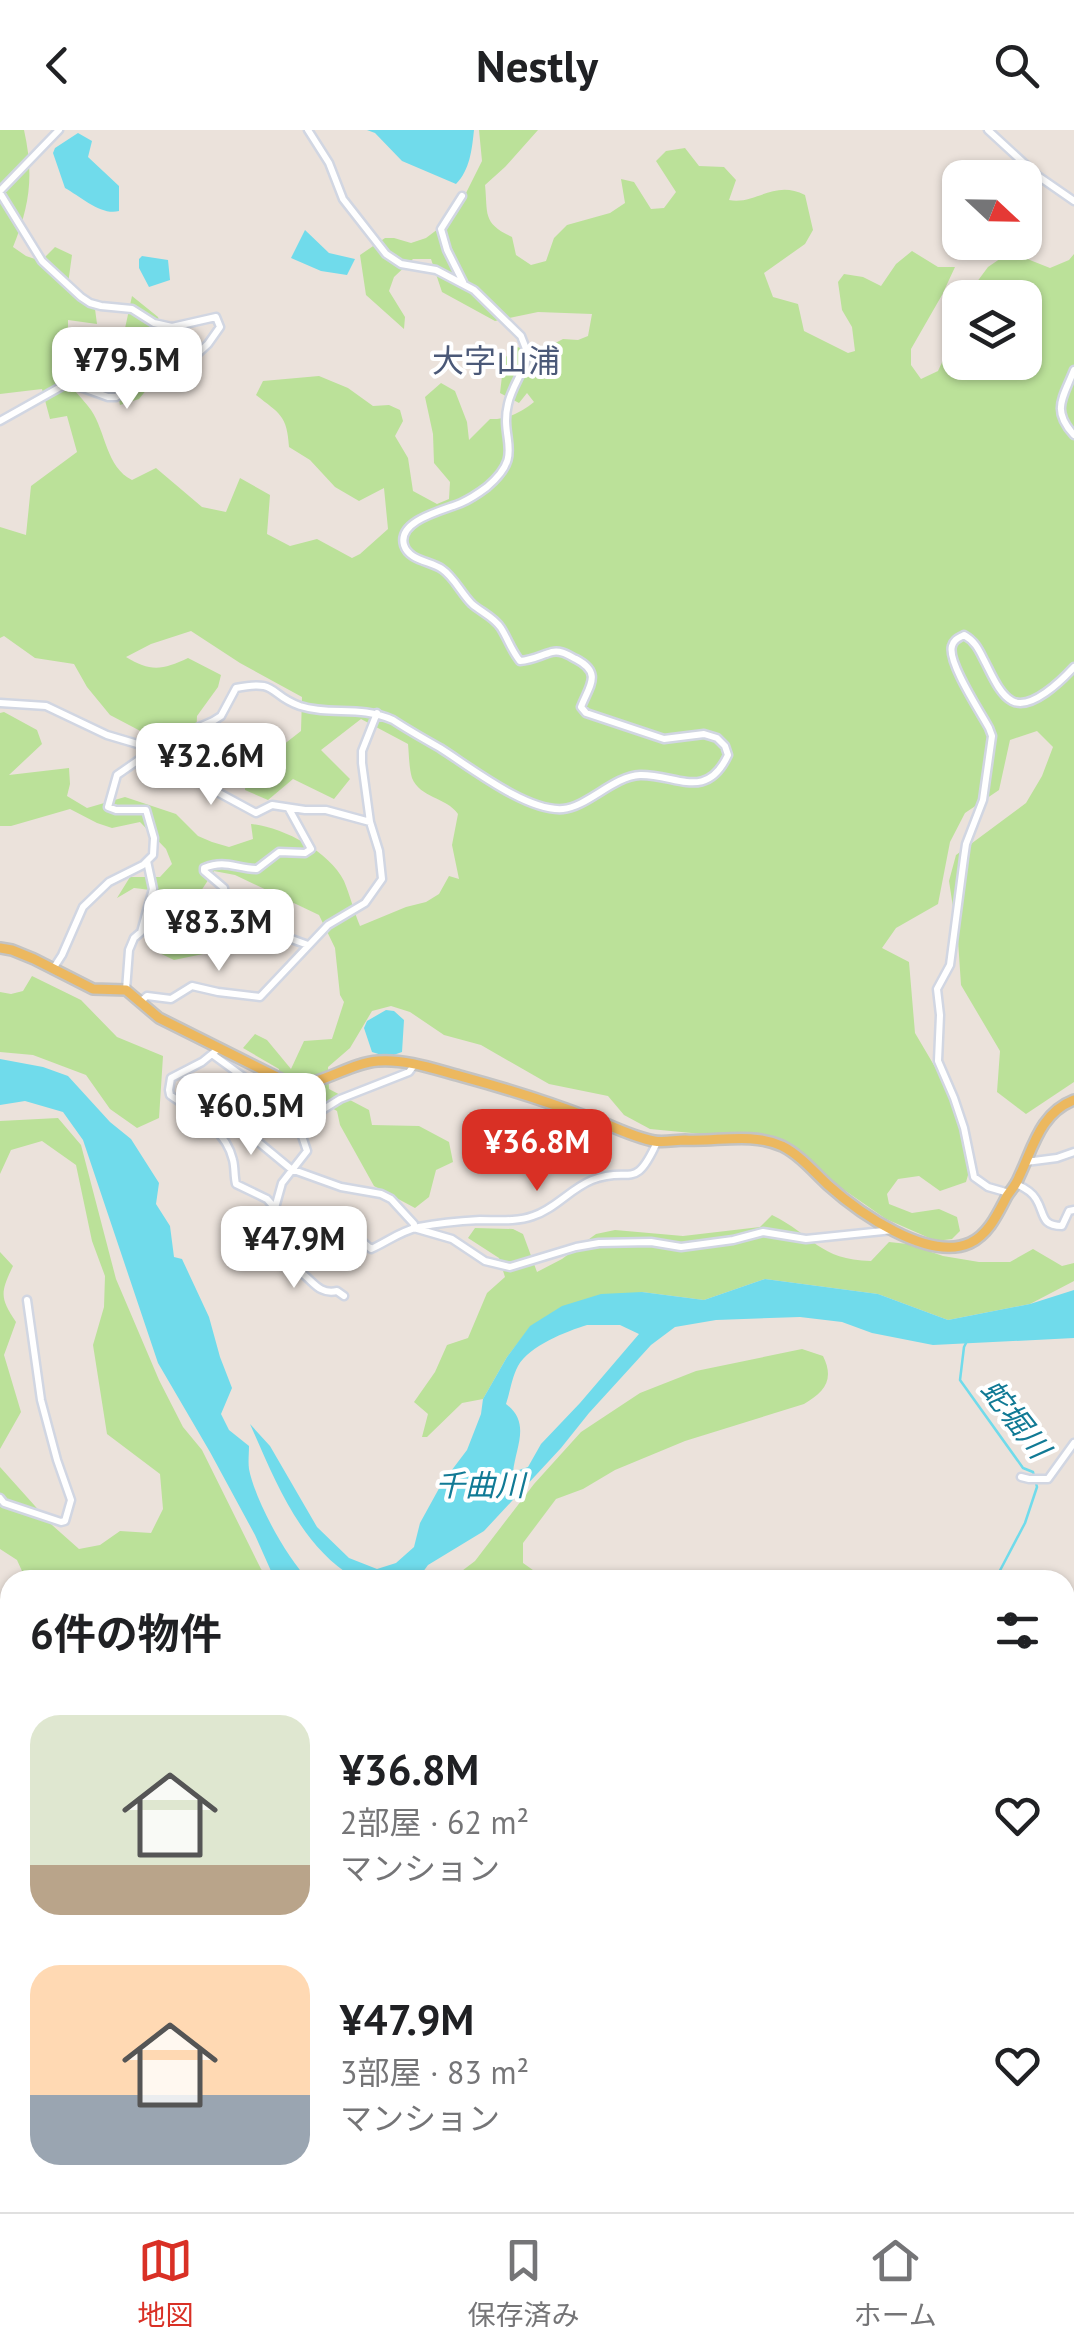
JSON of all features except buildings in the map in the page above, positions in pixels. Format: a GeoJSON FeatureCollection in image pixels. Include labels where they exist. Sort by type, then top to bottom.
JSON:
{"type":"FeatureCollection","features":[{"type":"Feature","properties":{"kind":"main road"},"geometry":{"type":"LineString","coordinates":[[0,948],[23,954],[93,989],[126,990],[159,1018],[216,1051],[282,1080],[304,1085],[378,1061],[415,1064],[533,1096],[657,1142],[739,1138],[769,1141],[790,1150],[846,1200],[894,1230],[938,1246],[970,1243],[997,1218],[1042,1127],[1058,1106],[1074,1100]]}},
{"type":"Feature","properties":{"kind":"street"},"geometry":{"type":"LineString","coordinates":[[0,421],[64,385],[116,397],[155,370],[195,356],[220,328],[216,317],[172,327],[132,309],[90,303],[42,261],[0,192],[59,130]]}},
{"type":"Feature","properties":{"kind":"street"},"geometry":{"type":"LineString","coordinates":[[52,970],[83,906],[109,882],[154,855],[146,810],[111,810],[108,804],[116,774],[151,748],[213,721],[224,711],[236,688],[261,684],[306,708],[377,713],[515,796],[561,810],[634,775],[677,781],[708,780],[717,774],[728,756],[717,738],[704,734],[664,739],[586,713],[581,707],[592,681],[587,665],[560,651],[520,661],[498,624],[473,605],[444,570],[408,551],[404,536],[413,524],[478,494],[506,466],[510,454],[507,406],[526,364],[526,343],[498,310],[464,283],[436,270],[401,264],[386,254],[342,199],[330,163],[308,130]]}},
{"type":"Feature","properties":{"kind":"street"},"geometry":{"type":"LineString","coordinates":[[988,130],[1038,176],[1074,200]]}},
{"type":"Feature","properties":{"kind":"street"},"geometry":{"type":"LineString","coordinates":[[462,196],[442,229],[446,250],[464,283]]}},
{"type":"Feature","properties":{"kind":"street"},"geometry":{"type":"LineString","coordinates":[[1074,370],[1059,410],[1063,423],[1074,435]]}},
{"type":"Feature","properties":{"kind":"street"},"geometry":{"type":"LineString","coordinates":[[1008,1193],[988,1187],[974,1177],[959,1113],[938,1061],[938,989],[950,965],[964,858],[983,800],[992,736],[963,683],[952,646],[964,635],[972,640],[998,685],[1017,703],[1035,699],[1074,668]]}},
{"type":"Feature","properties":{"kind":"street"},"geometry":{"type":"LineString","coordinates":[[0,703],[46,706],[107,735],[151,748],[178,760],[184,774],[249,811],[259,813],[272,806],[326,810],[370,822]]}},
{"type":"Feature","properties":{"kind":"street"},"geometry":{"type":"LineString","coordinates":[[141,1001],[147,996],[171,999],[192,986],[260,997],[340,916],[365,903],[382,879],[380,850],[370,822],[362,751],[377,713]]}},
{"type":"Feature","properties":{"kind":"street"},"geometry":{"type":"LineString","coordinates":[[289,808],[311,849],[305,854],[279,852],[257,869],[228,863],[213,864],[204,871],[224,888],[232,917],[308,945]]}},
{"type":"Feature","properties":{"kind":"street"},"geometry":{"type":"LineString","coordinates":[[126,990],[129,950],[141,932],[153,889],[147,861]]}},
{"type":"Feature","properties":{"kind":"street"},"geometry":{"type":"LineString","coordinates":[[276,1208],[267,1199],[236,1184],[234,1162],[217,1130],[168,1090],[171,1078],[216,1051],[296,1118],[307,1150],[282,1183],[276,1208],[282,1231],[300,1272],[308,1276],[310,1283],[344,1296]]}},
{"type":"Feature","properties":{"kind":"street"},"geometry":{"type":"LineString","coordinates":[[290,1111],[319,1112],[340,1099],[409,1072],[415,1064]]}},
{"type":"Feature","properties":{"kind":"street"},"geometry":{"type":"LineString","coordinates":[[217,1130],[251,1136],[291,1168],[341,1186],[381,1194],[391,1199],[414,1228]]}},
{"type":"Feature","properties":{"kind":"street"},"geometry":{"type":"LineString","coordinates":[[289,1241],[309,1236],[335,1246],[348,1234],[354,1234],[371,1249],[414,1228],[538,1215],[589,1181],[636,1174],[646,1165],[657,1142]]}},
{"type":"Feature","properties":{"kind":"street"},"geometry":{"type":"LineString","coordinates":[[1026,1162],[1074,1152]]}},
{"type":"Feature","properties":{"kind":"street"},"geometry":{"type":"LineString","coordinates":[[1016,1184],[1036,1198],[1042,1217],[1052,1225],[1062,1226],[1074,1210]]}},
{"type":"Feature","properties":{"kind":"street"},"geometry":{"type":"LineString","coordinates":[[414,1228],[452,1239],[485,1260],[510,1267],[598,1243],[651,1242],[681,1247],[762,1232],[806,1240],[894,1230]]}},
{"type":"Feature","properties":{"kind":"street"},"geometry":{"type":"LineString","coordinates":[[0,1498],[4,1503],[62,1522],[70,1510],[71,1500],[41,1400],[27,1300]]}},
{"type":"Feature","properties":{"kind":"street"},"geometry":{"type":"LineString","coordinates":[[1026,1478],[1040,1480],[1052,1476],[1074,1443]]}},
{"type":"Feature","properties":{"kind":"green space"},"geometry":{"type":"Polygon","coordinates":[[[0,130],[24,130],[29,161],[27,203],[13,247],[41,261],[55,247],[72,255],[67,291],[95,309],[97,324],[68,320],[68,331],[85,339],[124,333],[132,296],[158,317],[166,339],[160,373],[139,399],[120,405],[115,380],[108,372],[66,359],[61,371],[91,410],[117,467],[132,480],[156,468],[202,507],[226,512],[240,478],[270,495],[267,534],[290,546],[317,539],[352,558],[388,529],[384,488],[359,501],[335,487],[310,460],[289,447],[281,416],[256,395],[263,381],[319,376],[348,388],[373,406],[389,405],[400,410],[403,421],[395,436],[408,458],[413,491],[437,504],[449,499],[450,482],[434,463],[425,397],[441,383],[455,391],[467,422],[469,440],[490,419],[514,415],[534,402],[527,393],[519,403],[500,393],[504,359],[515,347],[542,350],[563,339],[588,336],[592,314],[538,312],[495,321],[442,292],[431,259],[413,259],[394,277],[389,291],[405,317],[404,329],[366,295],[360,255],[385,238],[411,243],[426,238],[454,217],[482,161],[479,130],[538,130],[485,185],[491,222],[512,237],[516,255],[531,265],[546,261],[554,238],[567,225],[610,213],[625,203],[621,179],[634,182],[651,209],[664,208],[676,192],[656,161],[666,151],[685,148],[699,166],[724,167],[736,180],[729,200],[784,190],[805,195],[813,230],[805,244],[764,273],[773,297],[798,304],[804,331],[848,353],[855,351],[838,282],[844,274],[863,277],[881,286],[896,264],[912,251],[938,267],[955,267],[949,280],[942,280],[942,295],[911,349],[911,365],[921,379],[938,371],[942,362],[942,380],[1042,380],[1042,280],[978,280],[998,260],[1030,260],[1050,268],[1074,254],[1074,1082],[1026,1114],[997,1092],[1000,1051],[961,985],[949,881],[956,855],[1026,803],[1042,776],[1053,747],[1037,731],[1010,740],[999,790],[965,813],[950,842],[938,904],[896,928],[882,948],[909,962],[915,1033],[958,1106],[974,1154],[966,1182],[940,1191],[919,1176],[898,1179],[887,1194],[889,1204],[912,1213],[939,1209],[957,1217],[960,1231],[952,1239],[936,1241],[886,1219],[775,1137],[650,1129],[624,1115],[608,1096],[549,1084],[481,1045],[444,1035],[410,1012],[391,1006],[372,1011],[350,1048],[328,1067],[329,1089],[369,1110],[372,1125],[419,1126],[449,1142],[453,1162],[436,1170],[429,1197],[415,1208],[374,1186],[340,1125],[337,1111],[318,1100],[296,1103],[283,1097],[279,1069],[243,1048],[255,1034],[267,1040],[291,1069],[304,1041],[332,1039],[344,1002],[335,948],[319,915],[235,875],[214,871],[201,891],[202,904],[232,923],[241,939],[222,940],[203,954],[174,960],[151,949],[146,943],[159,891],[134,888],[117,898],[130,877],[160,877],[172,864],[166,849],[140,822],[112,828],[70,809],[0,826],[0,713],[37,730],[42,744],[9,775],[69,768],[67,796],[87,808],[125,797],[176,814],[198,836],[229,847],[253,839],[251,824],[290,835],[337,870],[360,926],[426,902],[439,894],[449,876],[459,879],[452,845],[458,814],[416,785],[408,744],[361,719],[321,750],[350,779],[334,799],[293,779],[268,800],[245,790],[246,774],[255,751],[283,745],[301,731],[302,697],[191,631],[126,657],[157,668],[188,658],[221,675],[218,687],[197,716],[196,741],[202,744],[208,766],[196,772],[186,755],[110,715],[74,664],[35,658],[4,636],[0,638],[0,527],[26,535],[31,486],[77,452],[67,416],[50,419],[42,389],[0,394],[0,130]]]}},
{"type":"Feature","properties":{"kind":"green space"},"geometry":{"type":"Polygon","coordinates":[[[32,976],[81,1000],[117,1037],[163,1056],[159,1118],[137,1128],[110,1109],[86,1075],[33,1055],[0,1052],[0,992],[23,991],[32,976]]]}},
{"type":"Feature","properties":{"kind":"green space"},"geometry":{"type":"Polygon","coordinates":[[[58,1118],[81,1145],[116,1279],[159,1380],[183,1427],[202,1450],[262,1570],[22,1570],[17,1560],[0,1549],[0,1467],[79,1549],[100,1545],[120,1531],[151,1533],[163,1509],[160,1474],[107,1434],[93,1345],[104,1307],[105,1276],[92,1241],[76,1165],[42,1141],[11,1150],[0,1174],[0,1121],[58,1118]]]}},
{"type":"Feature","properties":{"kind":"green space"},"geometry":{"type":"Polygon","coordinates":[[[772,1215],[828,1251],[853,1260],[871,1261],[889,1242],[979,1262],[1010,1262],[1033,1249],[1062,1266],[1074,1263],[1074,1281],[1030,1304],[948,1320],[878,1294],[765,1279],[704,1300],[642,1292],[531,1326],[507,1357],[483,1399],[462,1403],[427,1437],[422,1437],[428,1414],[414,1402],[435,1372],[447,1345],[468,1338],[487,1293],[505,1277],[499,1258],[468,1238],[475,1228],[513,1229],[523,1234],[537,1272],[596,1234],[615,1230],[683,1236],[760,1227],[772,1215]]]}},
{"type":"Feature","properties":{"kind":"green space"},"geometry":{"type":"Polygon","coordinates":[[[0,1252],[13,1266],[4,1295],[16,1322],[4,1355],[21,1412],[0,1449],[0,1252]]]}},
{"type":"Feature","properties":{"kind":"green space"},"geometry":{"type":"Polygon","coordinates":[[[802,1349],[823,1356],[828,1379],[822,1390],[804,1404],[685,1441],[556,1499],[523,1543],[523,1563],[533,1570],[463,1570],[475,1561],[534,1484],[581,1432],[640,1393],[696,1371],[802,1349]]]}},
{"type":"Feature","properties":{"kind":"water"},"geometry":{"type":"Polygon","coordinates":[[[367,130],[474,130],[467,166],[456,184],[402,161],[375,133],[367,130]]]}},
{"type":"Feature","properties":{"kind":"water"},"geometry":{"type":"Polygon","coordinates":[[[78,133],[92,141],[88,157],[119,186],[119,211],[99,208],[65,188],[53,153],[78,133]]]}},
{"type":"Feature","properties":{"kind":"water"},"geometry":{"type":"Polygon","coordinates":[[[305,230],[329,253],[355,259],[347,275],[321,271],[291,258],[305,230]]]}},
{"type":"Feature","properties":{"kind":"water"},"geometry":{"type":"Polygon","coordinates":[[[142,256],[168,260],[170,280],[149,287],[139,268],[142,256]]]}},
{"type":"Feature","properties":{"kind":"water"},"geometry":{"type":"Polygon","coordinates":[[[386,1010],[394,1011],[404,1020],[402,1052],[388,1057],[372,1052],[364,1028],[367,1021],[386,1010]]]}},
{"type":"Feature","properties":{"kind":"water"},"geometry":{"type":"Polygon","coordinates":[[[0,1059],[43,1067],[68,1076],[131,1139],[159,1183],[156,1204],[170,1226],[174,1257],[182,1259],[209,1317],[232,1388],[221,1414],[229,1430],[249,1446],[252,1482],[282,1544],[301,1570],[271,1570],[210,1452],[158,1363],[83,1140],[63,1112],[25,1101],[0,1105],[0,1059]]]}},
{"type":"Feature","properties":{"kind":"water","name":"千曲川"},"geometry":{"type":"Polygon","coordinates":[[[765,1279],[878,1294],[948,1320],[1030,1304],[1074,1290],[1074,1338],[933,1345],[872,1333],[842,1322],[800,1317],[716,1320],[675,1327],[651,1345],[484,1531],[424,1570],[344,1570],[303,1529],[250,1424],[270,1446],[317,1527],[349,1558],[377,1569],[396,1563],[414,1547],[420,1523],[442,1483],[467,1450],[483,1399],[530,1326],[562,1306],[601,1294],[642,1292],[704,1300],[765,1279]],[[587,1325],[539,1346],[523,1359],[506,1404],[514,1411],[520,1427],[513,1472],[528,1467],[541,1444],[639,1334],[620,1325],[587,1325]]]}},
{"type":"Feature","properties":{"kind":"waterway","name":"蛇堀川"},"geometry":{"type":"LineString","coordinates":[[967,1341],[960,1380],[1023,1468],[1033,1472],[1037,1487],[1025,1523],[1000,1570]]}},
{"type":"Feature","properties":{"kind":"district","name":"大字山浦"},"geometry":{"type":"Point","coordinates":[496,361]}}]}
